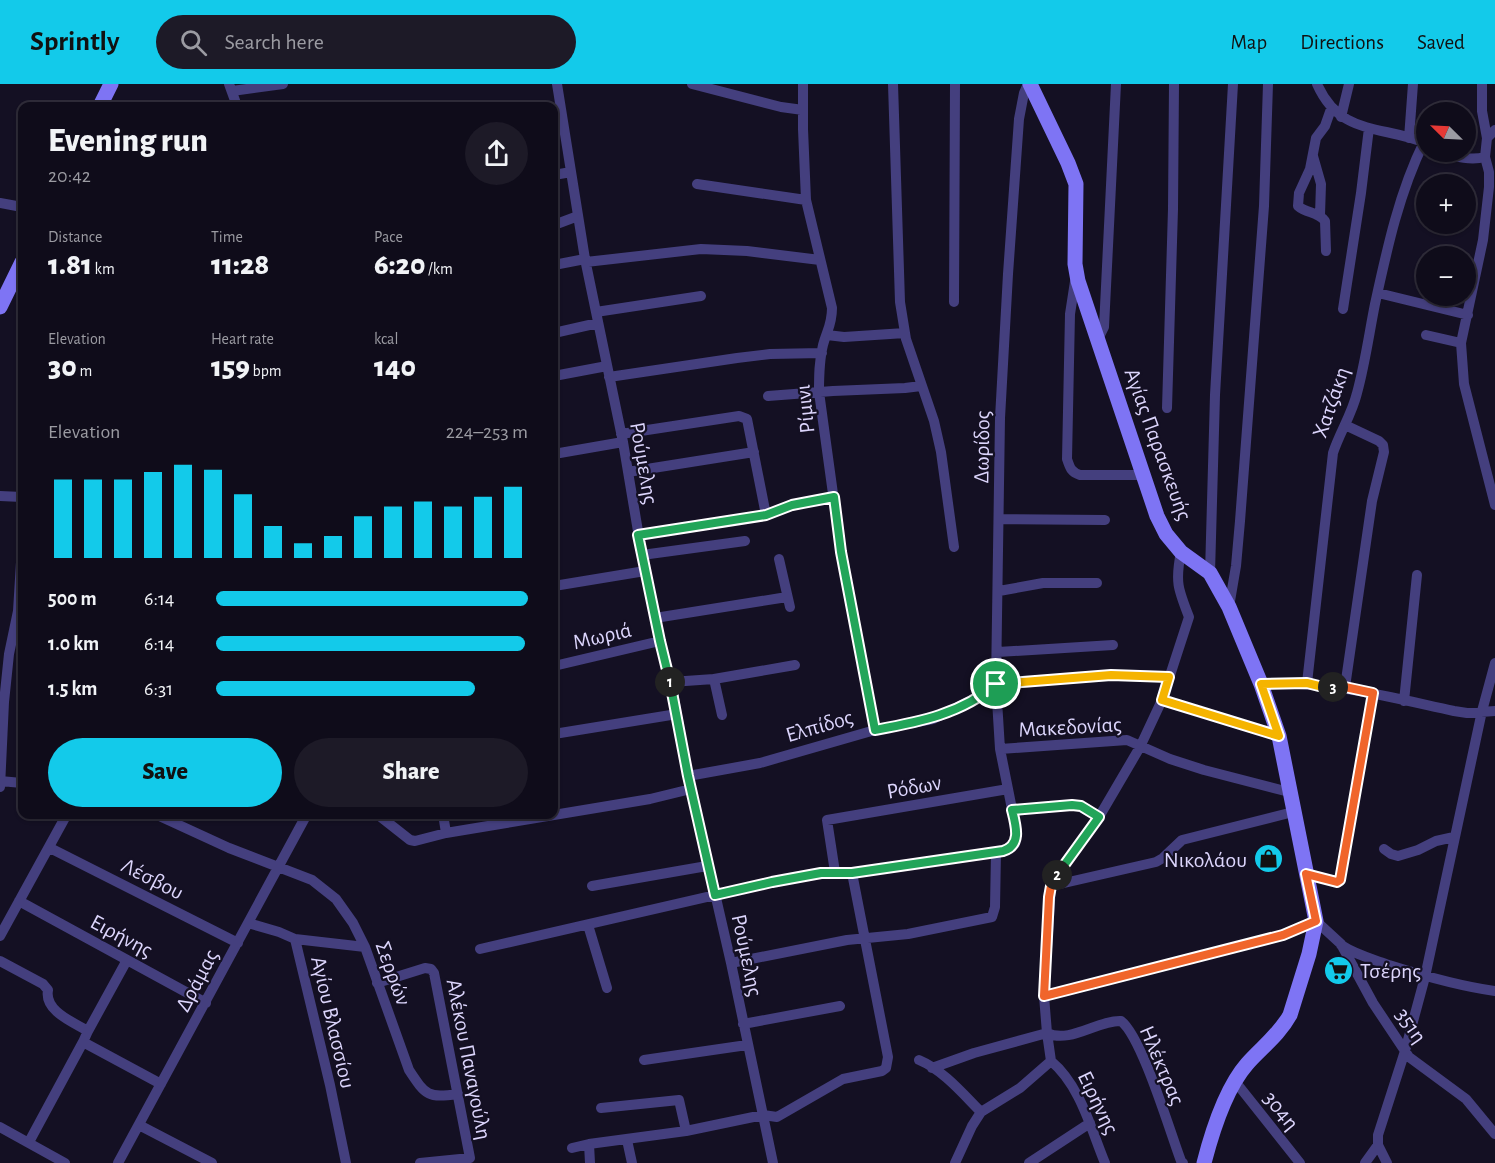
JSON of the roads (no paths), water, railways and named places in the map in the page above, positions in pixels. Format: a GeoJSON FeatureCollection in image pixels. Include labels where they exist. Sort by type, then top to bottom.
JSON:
{"type":"FeatureCollection","features":[{"type":"Feature","properties":{"kind":"street"},"geometry":{"type":"LineString","coordinates":[[102,102],[111,84]]}},
{"type":"Feature","properties":{"kind":"street"},"geometry":{"type":"LineString","coordinates":[[235,102],[230,88],[283,84]]}},
{"type":"Feature","properties":{"kind":"street","name":"Ρούμελης"},"geometry":{"type":"LineString","coordinates":[[557,84],[585,261],[622,438],[645,571],[773,1163]]}},
{"type":"Feature","properties":{"kind":"street"},"geometry":{"type":"LineString","coordinates":[[692,84],[782,107],[803,110]]}},
{"type":"Feature","properties":{"kind":"street","name":"Ρίμινι"},"geometry":{"type":"LineString","coordinates":[[803,84],[806,200],[832,308],[832,324],[826,336],[819,367],[819,392],[841,552],[875,730]]}},
{"type":"Feature","properties":{"kind":"street"},"geometry":{"type":"LineString","coordinates":[[893,84],[900,302],[905,333],[934,421],[941,452],[954,547]]}},
{"type":"Feature","properties":{"kind":"street"},"geometry":{"type":"LineString","coordinates":[[954,302],[955,84]]}},
{"type":"Feature","properties":{"kind":"street","name":"Αγίας Παρασκευής"},"geometry":{"type":"LineString","coordinates":[[1029,84],[1076,184],[1077,272],[1080,290],[1157,516],[1166,534],[1181,552],[1210,573],[1229,608],[1261,684],[1279,736],[1316,921],[1309,954],[1290,1016],[1286,1024],[1247,1063],[1234,1080],[1205,1161]]}},
{"type":"Feature","properties":{"kind":"street","name":"Δωρίδος"},"geometry":{"type":"LineString","coordinates":[[996,852],[1007,850],[1015,844],[1016,836],[1000,749],[996,684],[1000,418],[1019,119],[1029,84]]}},
{"type":"Feature","properties":{"kind":"street"},"geometry":{"type":"LineString","coordinates":[[1097,341],[1104,327],[1116,84]]}},
{"type":"Feature","properties":{"kind":"street"},"geometry":{"type":"LineString","coordinates":[[1167,408],[1174,84]]}},
{"type":"Feature","properties":{"kind":"street"},"geometry":{"type":"LineString","coordinates":[[1210,573],[1215,395],[1233,84]]}},
{"type":"Feature","properties":{"kind":"street"},"geometry":{"type":"LineString","coordinates":[[1229,608],[1238,544],[1264,206],[1268,84]]}},
{"type":"Feature","properties":{"kind":"street"},"geometry":{"type":"LineString","coordinates":[[1317,84],[1331,109],[1341,117],[1354,124],[1416,140]]}},
{"type":"Feature","properties":{"kind":"street"},"geometry":{"type":"LineString","coordinates":[[1341,117],[1349,84]]}},
{"type":"Feature","properties":{"kind":"street"},"geometry":{"type":"LineString","coordinates":[[1409,138],[1413,84]]}},
{"type":"Feature","properties":{"kind":"street"},"geometry":{"type":"LineString","coordinates":[[1482,84],[1482,111],[1491,134],[1485,157],[1489,172],[1484,230],[1461,343],[1464,384],[1495,505]]}},
{"type":"Feature","properties":{"kind":"street"},"geometry":{"type":"LineString","coordinates":[[1320,214],[1304,211],[1298,206],[1299,193],[1310,169],[1316,138],[1325,126],[1331,109]]}},
{"type":"Feature","properties":{"kind":"street"},"geometry":{"type":"LineString","coordinates":[[1343,309],[1369,128]]}},
{"type":"Feature","properties":{"kind":"street"},"geometry":{"type":"LineString","coordinates":[[1313,156],[1321,184],[1320,214],[1327,228],[1326,251]]}},
{"type":"Feature","properties":{"kind":"street"},"geometry":{"type":"LineString","coordinates":[[1476,160],[1485,157]]}},
{"type":"Feature","properties":{"kind":"street","name":"Χατζάκη"},"geometry":{"type":"LineString","coordinates":[[1307,683],[1334,453],[1357,394],[1378,293],[1403,193],[1417,162]]}},
{"type":"Feature","properties":{"kind":"street"},"geometry":{"type":"LineString","coordinates":[[558,174],[571,172]]}},
{"type":"Feature","properties":{"kind":"street"},"geometry":{"type":"LineString","coordinates":[[697,184],[806,200]]}},
{"type":"Feature","properties":{"kind":"street"},"geometry":{"type":"LineString","coordinates":[[0,203],[18,206]]}},
{"type":"Feature","properties":{"kind":"street"},"geometry":{"type":"LineString","coordinates":[[558,224],[578,216]]}},
{"type":"Feature","properties":{"kind":"street"},"geometry":{"type":"LineString","coordinates":[[558,264],[701,249],[747,251],[820,260]]}},
{"type":"Feature","properties":{"kind":"street"},"geometry":{"type":"LineString","coordinates":[[0,307],[18,270]]}},
{"type":"Feature","properties":{"kind":"street"},"geometry":{"type":"LineString","coordinates":[[1077,272],[1070,314],[1068,459],[1070,468],[1073,473],[1080,475],[1143,475]]}},
{"type":"Feature","properties":{"kind":"street"},"geometry":{"type":"LineString","coordinates":[[1378,293],[1468,315]]}},
{"type":"Feature","properties":{"kind":"street"},"geometry":{"type":"LineString","coordinates":[[558,332],[597,318],[700,296]]}},
{"type":"Feature","properties":{"kind":"street"},"geometry":{"type":"LineString","coordinates":[[826,336],[905,333]]}},
{"type":"Feature","properties":{"kind":"street"},"geometry":{"type":"LineString","coordinates":[[1426,335],[1461,343]]}},
{"type":"Feature","properties":{"kind":"street"},"geometry":{"type":"LineString","coordinates":[[558,376],[770,354],[822,353]]}},
{"type":"Feature","properties":{"kind":"street"},"geometry":{"type":"LineString","coordinates":[[768,396],[921,386]]}},
{"type":"Feature","properties":{"kind":"street"},"geometry":{"type":"LineString","coordinates":[[558,453],[622,438],[739,416],[747,419],[766,515]]}},
{"type":"Feature","properties":{"kind":"street"},"geometry":{"type":"LineString","coordinates":[[1345,425],[1379,441],[1383,445],[1384,452],[1372,501],[1345,687]]}},
{"type":"Feature","properties":{"kind":"street"},"geometry":{"type":"LineString","coordinates":[[628,472],[754,452]]}},
{"type":"Feature","properties":{"kind":"street"},"geometry":{"type":"LineString","coordinates":[[0,496],[18,497]]}},
{"type":"Feature","properties":{"kind":"street"},"geometry":{"type":"LineString","coordinates":[[638,535],[766,515],[792,505],[834,497]]}},
{"type":"Feature","properties":{"kind":"street"},"geometry":{"type":"LineString","coordinates":[[1000,519],[1105,520]]}},
{"type":"Feature","properties":{"kind":"street"},"geometry":{"type":"LineString","coordinates":[[642,555],[745,541]]}},
{"type":"Feature","properties":{"kind":"street"},"geometry":{"type":"LineString","coordinates":[[955,1163],[981,1112],[1020,1088],[1051,1061],[1044,996],[1051,886],[1062,867],[1099,817],[1140,747],[1162,700],[1189,617],[1178,591],[1177,571],[1181,552]]}},
{"type":"Feature","properties":{"kind":"street"},"geometry":{"type":"LineString","coordinates":[[655,618],[789,602],[779,559]]}},
{"type":"Feature","properties":{"kind":"street"},"geometry":{"type":"LineString","coordinates":[[558,585],[645,571]]}},
{"type":"Feature","properties":{"kind":"street"},"geometry":{"type":"LineString","coordinates":[[1404,701],[1417,575]]}},
{"type":"Feature","properties":{"kind":"street"},"geometry":{"type":"LineString","coordinates":[[999,591],[1043,583],[1097,583]]}},
{"type":"Feature","properties":{"kind":"street"},"geometry":{"type":"LineString","coordinates":[[18,619],[9,654],[0,783],[18,783]]}},
{"type":"Feature","properties":{"kind":"street","name":"Μωριά"},"geometry":{"type":"LineString","coordinates":[[558,665],[660,641]]}},
{"type":"Feature","properties":{"kind":"street"},"geometry":{"type":"LineString","coordinates":[[998,652],[1113,645]]}},
{"type":"Feature","properties":{"kind":"street"},"geometry":{"type":"LineString","coordinates":[[1365,1163],[1378,1145],[1381,1123],[1425,976],[1482,711],[1495,663]]}},
{"type":"Feature","properties":{"kind":"street"},"geometry":{"type":"LineString","coordinates":[[670,682],[714,679],[795,664]]}},
{"type":"Feature","properties":{"kind":"street","name":"Ελπίδος"},"geometry":{"type":"LineString","coordinates":[[688,776],[760,763],[875,730],[933,718],[985,694],[996,684],[1111,675],[1169,677]]}},
{"type":"Feature","properties":{"kind":"street"},"geometry":{"type":"LineString","coordinates":[[714,679],[722,715]]}},
{"type":"Feature","properties":{"kind":"street"},"geometry":{"type":"LineString","coordinates":[[1261,684],[1307,683],[1323,687],[1345,687],[1467,713],[1495,711]]}},
{"type":"Feature","properties":{"kind":"street"},"geometry":{"type":"LineString","coordinates":[[1306,874],[1337,882],[1340,880],[1373,693]]}},
{"type":"Feature","properties":{"kind":"street"},"geometry":{"type":"LineString","coordinates":[[1162,700],[1279,736]]}},
{"type":"Feature","properties":{"kind":"street"},"geometry":{"type":"LineString","coordinates":[[558,733],[677,714]]}},
{"type":"Feature","properties":{"kind":"street","name":"Μακεδονίας"},"geometry":{"type":"LineString","coordinates":[[1000,749],[1127,740],[1140,747],[1204,770],[1289,792]]}},
{"type":"Feature","properties":{"kind":"street"},"geometry":{"type":"LineString","coordinates":[[558,814],[639,801],[691,789]]}},
{"type":"Feature","properties":{"kind":"street","name":"Ρόδων"},"geometry":{"type":"LineString","coordinates":[[835,872],[827,820],[1008,789]]}},
{"type":"Feature","properties":{"kind":"street"},"geometry":{"type":"LineString","coordinates":[[1012,810],[1077,805],[1099,817]]}},
{"type":"Feature","properties":{"kind":"street"},"geometry":{"type":"LineString","coordinates":[[1051,886],[1156,862],[1182,840],[1293,812]]}},
{"type":"Feature","properties":{"kind":"street"},"geometry":{"type":"LineString","coordinates":[[0,936],[64,819]]}},
{"type":"Feature","properties":{"kind":"street","name":"Σερρών"},"geometry":{"type":"LineString","coordinates":[[166,819],[229,849],[312,880],[336,899],[353,923],[365,947],[409,1070],[419,1086],[428,1094],[437,1097],[458,1094]]}},
{"type":"Feature","properties":{"kind":"street","name":"Δράμας"},"geometry":{"type":"LineString","coordinates":[[118,1163],[304,819]]}},
{"type":"Feature","properties":{"kind":"street"},"geometry":{"type":"LineString","coordinates":[[383,819],[410,840],[416,841],[446,833],[530,819]]}},
{"type":"Feature","properties":{"kind":"street"},"geometry":{"type":"LineString","coordinates":[[444,819],[446,833]]}},
{"type":"Feature","properties":{"kind":"street"},"geometry":{"type":"LineString","coordinates":[[1384,849],[1398,856],[1436,841],[1454,837]]}},
{"type":"Feature","properties":{"kind":"street","name":"Λέσβου"},"geometry":{"type":"LineString","coordinates":[[50,848],[238,943]]}},
{"type":"Feature","properties":{"kind":"street"},"geometry":{"type":"LineString","coordinates":[[480,949],[772,882],[996,852],[992,917],[908,934],[847,940],[731,963]]}},
{"type":"Feature","properties":{"kind":"street"},"geometry":{"type":"LineString","coordinates":[[592,886],[707,866]]}},
{"type":"Feature","properties":{"kind":"street"},"geometry":{"type":"LineString","coordinates":[[572,1148],[686,1131],[763,1115],[777,1117],[843,1079],[886,1068],[888,1057],[852,873]]}},
{"type":"Feature","properties":{"kind":"street","name":"Ειρήνης"},"geometry":{"type":"LineString","coordinates":[[19,901],[206,1003]]}},
{"type":"Feature","properties":{"kind":"street"},"geometry":{"type":"LineString","coordinates":[[1044,996],[1283,935],[1316,921]]}},
{"type":"Feature","properties":{"kind":"street","name":"351η"},"geometry":{"type":"LineString","coordinates":[[1316,921],[1341,944],[1373,1003],[1404,1051],[1414,1062],[1466,1099],[1495,1134]]}},
{"type":"Feature","properties":{"kind":"street","name":"Αγίου Βλασσίου"},"geometry":{"type":"LineString","coordinates":[[248,923],[294,939],[330,1085],[346,1163]]}},
{"type":"Feature","properties":{"kind":"street"},"geometry":{"type":"LineString","coordinates":[[588,925],[607,988]]}},
{"type":"Feature","properties":{"kind":"street"},"geometry":{"type":"LineString","coordinates":[[294,939],[365,947]]}},
{"type":"Feature","properties":{"kind":"street"},"geometry":{"type":"LineString","coordinates":[[1341,944],[1357,954],[1425,976],[1463,987],[1495,991]]}},
{"type":"Feature","properties":{"kind":"street"},"geometry":{"type":"LineString","coordinates":[[29,1142],[127,960]]}},
{"type":"Feature","properties":{"kind":"street"},"geometry":{"type":"LineString","coordinates":[[0,961],[44,984],[48,990],[47,998],[50,1005],[88,1032]]}},
{"type":"Feature","properties":{"kind":"street","name":"Αλέκου Παναγούλη"},"geometry":{"type":"LineString","coordinates":[[377,983],[425,968],[435,973],[470,1158],[420,1163]]}},
{"type":"Feature","properties":{"kind":"street"},"geometry":{"type":"LineString","coordinates":[[743,1024],[840,1006]]}},
{"type":"Feature","properties":{"kind":"street","name":"Ηλέκτρας"},"geometry":{"type":"LineString","coordinates":[[932,1068],[974,1053],[1047,1033],[1057,1036],[1121,1021],[1127,1025],[1144,1060],[1183,1163]]}},
{"type":"Feature","properties":{"kind":"street"},"geometry":{"type":"LineString","coordinates":[[83,1042],[161,1084]]}},
{"type":"Feature","properties":{"kind":"street"},"geometry":{"type":"LineString","coordinates":[[644,1060],[747,1045]]}},
{"type":"Feature","properties":{"kind":"street"},"geometry":{"type":"LineString","coordinates":[[919,1060],[946,1078],[981,1112]]}},
{"type":"Feature","properties":{"kind":"street","name":"Ειρήνης"},"geometry":{"type":"LineString","coordinates":[[1051,1061],[1066,1076],[1090,1123],[1106,1163]]}},
{"type":"Feature","properties":{"kind":"street","name":"304η"},"geometry":{"type":"LineString","coordinates":[[1234,1080],[1300,1163]]}},
{"type":"Feature","properties":{"kind":"street"},"geometry":{"type":"LineString","coordinates":[[601,1107],[679,1100],[686,1131]]}},
{"type":"Feature","properties":{"kind":"street"},"geometry":{"type":"LineString","coordinates":[[1029,1163],[1090,1123]]}},
{"type":"Feature","properties":{"kind":"street"},"geometry":{"type":"LineString","coordinates":[[139,1125],[212,1163]]}},
{"type":"Feature","properties":{"kind":"street"},"geometry":{"type":"LineString","coordinates":[[0,1126],[65,1163]]}},
{"type":"Feature","properties":{"kind":"street"},"geometry":{"type":"LineString","coordinates":[[627,1140],[632,1163]]}},
{"type":"Feature","properties":{"kind":"street"},"geometry":{"type":"LineString","coordinates":[[589,1144],[590,1163]]}},
{"type":"Feature","properties":{"kind":"street"},"geometry":{"type":"LineString","coordinates":[[1378,1145],[1387,1163]]}},
{"type":"Feature","properties":{"kind":"street"},"geometry":{"type":"LineString","coordinates":[[1188,1163],[1205,1161]]}},
{"type":"Feature","properties":{"kind":"place","name":"Νικολάου"},"geometry":{"type":"Point","coordinates":[1268,859]}},
{"type":"Feature","properties":{"kind":"place","name":"Τσέρης"},"geometry":{"type":"Point","coordinates":[1339,970]}}]}
